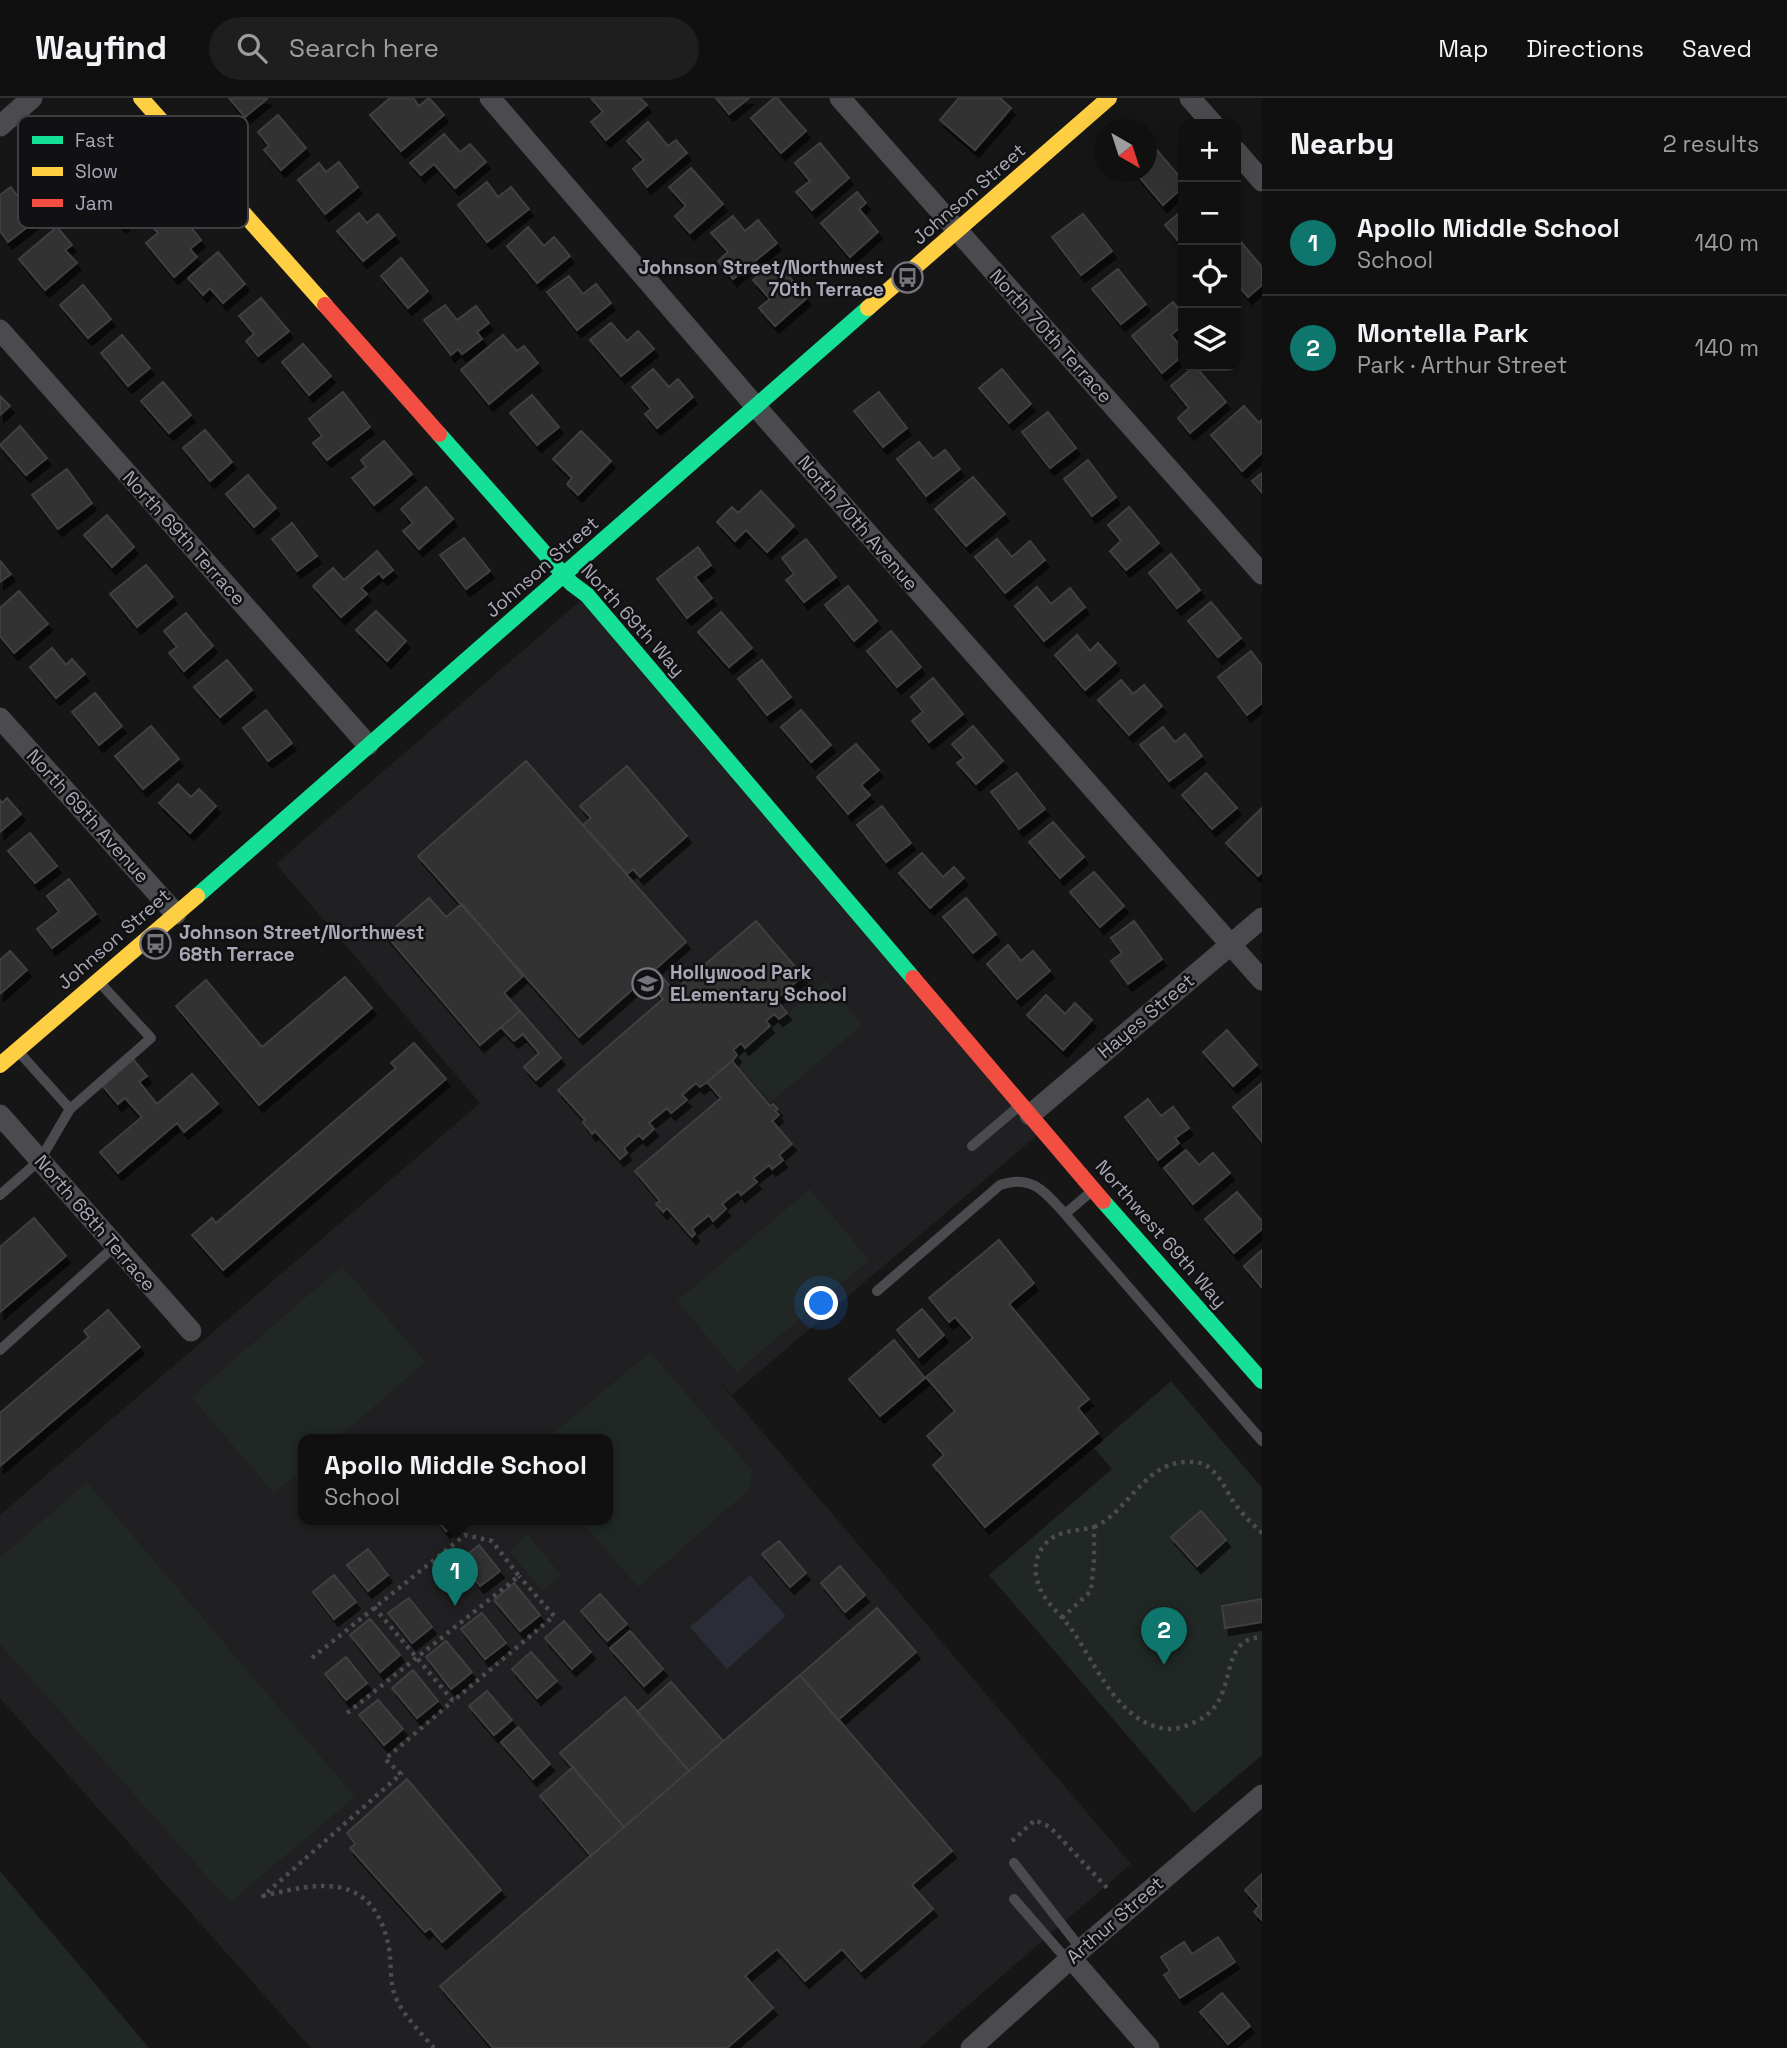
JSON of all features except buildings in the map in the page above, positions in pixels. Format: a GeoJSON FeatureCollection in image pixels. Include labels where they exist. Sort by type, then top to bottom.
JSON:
{"type":"FeatureCollection","features":[{"type":"Feature","properties":{"kind":"street"},"geometry":{"type":"LineString","coordinates":[[0,126],[32,98]]}},
{"type":"Feature","properties":{"kind":"street","name":"North 69th Way"},"geometry":{"type":"LineString","coordinates":[[141,98],[157,116]]}},
{"type":"Feature","properties":{"kind":"street","name":"North 70th Avenue"},"geometry":{"type":"LineString","coordinates":[[490,98],[757,408],[1262,980]]}},
{"type":"Feature","properties":{"kind":"street","name":"North 70th Terrace"},"geometry":{"type":"LineString","coordinates":[[839,98],[1262,575]]}},
{"type":"Feature","properties":{"kind":"street","name":"Johnson Street"},"geometry":{"type":"LineString","coordinates":[[0,1065],[757,408],[1109,98]]}},
{"type":"Feature","properties":{"kind":"street"},"geometry":{"type":"LineString","coordinates":[[1190,98],[1209,119]]}},
{"type":"Feature","properties":{"kind":"street"},"geometry":{"type":"LineString","coordinates":[[1241,157],[1262,181]]}},
{"type":"Feature","properties":{"kind":"street","name":"North 69th Way"},"geometry":{"type":"LineString","coordinates":[[248,218],[565,575],[587,595],[1026,1110]]}},
{"type":"Feature","properties":{"kind":"street","name":"North 69th Terrace"},"geometry":{"type":"LineString","coordinates":[[0,330],[368,745]]}},
{"type":"Feature","properties":{"kind":"street","name":"North 69th Avenue"},"geometry":{"type":"LineString","coordinates":[[0,718],[176,914]]}},
{"type":"Feature","properties":{"kind":"street","name":"Hayes Street"},"geometry":{"type":"LineString","coordinates":[[1026,1110],[1262,918]]}},
{"type":"Feature","properties":{"kind":"street","name":"Northwest 69th Way"},"geometry":{"type":"LineString","coordinates":[[1026,1110],[1262,1381]]}},
{"type":"Feature","properties":{"kind":"street","name":"North 68th Terrace"},"geometry":{"type":"LineString","coordinates":[[0,1115],[191,1331]]}},
{"type":"Feature","properties":{"kind":"street","name":"Arthur Street"},"geometry":{"type":"LineString","coordinates":[[971,2048],[1073,1956],[1262,1795]]}},
{"type":"Feature","properties":{"kind":"street"},"geometry":{"type":"LineString","coordinates":[[1073,1956],[1149,2048]]}},
{"type":"Feature","properties":{"kind":"lane"},"geometry":{"type":"LineString","coordinates":[[0,1195],[40,1160],[70,1109],[151,1038],[98,981]]}},
{"type":"Feature","properties":{"kind":"lane"},"geometry":{"type":"LineString","coordinates":[[18,1050],[70,1109]]}},
{"type":"Feature","properties":{"kind":"lane"},"geometry":{"type":"LineString","coordinates":[[972,1146],[1026,1110]]}},
{"type":"Feature","properties":{"kind":"lane"},"geometry":{"type":"LineString","coordinates":[[877,1291],[1000,1185],[1013,1180],[1026,1181],[1045,1192],[1065,1214],[1262,1441]]}},
{"type":"Feature","properties":{"kind":"lane"},"geometry":{"type":"LineString","coordinates":[[1065,1214],[1094,1189]]}},
{"type":"Feature","properties":{"kind":"lane"},"geometry":{"type":"LineString","coordinates":[[0,1350],[115,1246]]}},
{"type":"Feature","properties":{"kind":"lane"},"geometry":{"type":"LineString","coordinates":[[1014,1863],[1073,1956]]}},
{"type":"Feature","properties":{"kind":"lane"},"geometry":{"type":"LineString","coordinates":[[1014,1899],[1073,1956]]}},
{"type":"Feature","properties":{"kind":"path"},"geometry":{"type":"LineString","coordinates":[[1262,1533],[1239,1510],[1223,1482],[1208,1466],[1184,1461],[1145,1480],[1111,1517],[1094,1527],[1054,1535],[1040,1549],[1036,1577],[1043,1596],[1062,1618],[1105,1681],[1129,1710],[1148,1724],[1171,1729],[1194,1723],[1213,1712],[1224,1693],[1234,1653],[1240,1646],[1262,1637]]}},
{"type":"Feature","properties":{"kind":"path"},"geometry":{"type":"LineString","coordinates":[[1062,1618],[1091,1591],[1094,1527]]}},
{"type":"Feature","properties":{"kind":"path"},"geometry":{"type":"LineString","coordinates":[[312,1658],[465,1535],[492,1541],[554,1616],[385,1759],[401,1774],[263,1896],[306,1885],[350,1888],[377,1910],[388,1943],[395,1996],[434,2048]]}},
{"type":"Feature","properties":{"kind":"path"},"geometry":{"type":"LineString","coordinates":[[346,1714],[519,1576]]}},
{"type":"Feature","properties":{"kind":"path"},"geometry":{"type":"LineString","coordinates":[[374,1607],[453,1701]]}},
{"type":"Feature","properties":{"kind":"path"},"geometry":{"type":"LineString","coordinates":[[1012,1841],[1035,1820],[1050,1827],[1109,1890]]}},
{"type":"Feature","properties":{"kind":"shaded area"},"geometry":{"type":"Polygon","coordinates":[[[587,595],[1042,1131],[732,1395],[707,1367],[1131,1864],[919,2048],[311,2048],[0,1698],[0,1515],[480,1103],[276,864],[587,595]]]}},
{"type":"Feature","properties":{"kind":"shaded area"},"geometry":{"type":"Polygon","coordinates":[[[826,981],[862,1025],[771,1102],[733,1060],[826,981]]]}},
{"type":"Feature","properties":{"kind":"shaded area"},"geometry":{"type":"Polygon","coordinates":[[[810,1189],[869,1260],[737,1372],[677,1301],[810,1189]]]}},
{"type":"Feature","properties":{"kind":"shaded area"},"geometry":{"type":"Polygon","coordinates":[[[342,1266],[425,1362],[343,1434],[298,1434],[298,1473],[274,1493],[191,1397],[342,1266]]]}},
{"type":"Feature","properties":{"kind":"shaded area"},"geometry":{"type":"Polygon","coordinates":[[[650,1352],[752,1470],[750,1489],[638,1587],[584,1525],[613,1525],[613,1434],[552,1434],[650,1352]]]}},
{"type":"Feature","properties":{"kind":"shaded area"},"geometry":{"type":"Polygon","coordinates":[[[1171,1381],[1262,1488],[1262,1755],[1194,1813],[989,1575],[1112,1469],[1094,1448],[1171,1381]]]}},
{"type":"Feature","properties":{"kind":"shaded area"},"geometry":{"type":"Polygon","coordinates":[[[87,1482],[355,1797],[230,1902],[0,1644],[0,1558],[87,1482]]]}},
{"type":"Feature","properties":{"kind":"shaded area"},"geometry":{"type":"Polygon","coordinates":[[[528,1535],[561,1575],[542,1591],[509,1551],[528,1535]]]}},
{"type":"Feature","properties":{"kind":"shaded area"},"geometry":{"type":"Polygon","coordinates":[[[750,1575],[786,1616],[727,1669],[690,1627],[750,1575]]]}},
{"type":"Feature","properties":{"kind":"shaded area"},"geometry":{"type":"Polygon","coordinates":[[[0,1871],[149,2048],[0,2048],[0,1871]]]}},
{"type":"Feature","properties":{"kind":"traffic: fast"},"geometry":{"type":"LineString","coordinates":[[197,896],[868,308]]}},
{"type":"Feature","properties":{"kind":"traffic: fast"},"geometry":{"type":"LineString","coordinates":[[439,434],[571,583],[587,595],[913,978]]}},
{"type":"Feature","properties":{"kind":"traffic: fast"},"geometry":{"type":"LineString","coordinates":[[1103,1201],[1262,1381]]}},
{"type":"Feature","properties":{"kind":"traffic: slow"},"geometry":{"type":"LineString","coordinates":[[141,98],[157,116]]}},
{"type":"Feature","properties":{"kind":"traffic: slow"},"geometry":{"type":"LineString","coordinates":[[868,308],[1109,98]]}},
{"type":"Feature","properties":{"kind":"traffic: slow"},"geometry":{"type":"LineString","coordinates":[[248,218],[325,305]]}},
{"type":"Feature","properties":{"kind":"traffic: slow"},"geometry":{"type":"LineString","coordinates":[[0,1065],[197,896]]}},
{"type":"Feature","properties":{"kind":"traffic: jam"},"geometry":{"type":"LineString","coordinates":[[325,305],[439,434]]}},
{"type":"Feature","properties":{"kind":"traffic: jam"},"geometry":{"type":"LineString","coordinates":[[913,978],[1103,1201]]}},
{"type":"Feature","properties":{"kind":"place","name":"Johnson Street/Northwest 70th Terrace"},"geometry":{"type":"Point","coordinates":[907,278]}},
{"type":"Feature","properties":{"kind":"place","name":"Johnson Street/Northwest 68th Terrace"},"geometry":{"type":"Point","coordinates":[156,943]}},
{"type":"Feature","properties":{"kind":"place","name":"Hollywood Park ELementary School"},"geometry":{"type":"Point","coordinates":[647,983]}},
{"type":"Feature","properties":{"kind":"place","name":"Apollo Middle School"},"geometry":{"type":"Point","coordinates":[455,1606]}},
{"type":"Feature","properties":{"kind":"place","name":"Montella Park"},"geometry":{"type":"Point","coordinates":[1164,1665]}}]}
